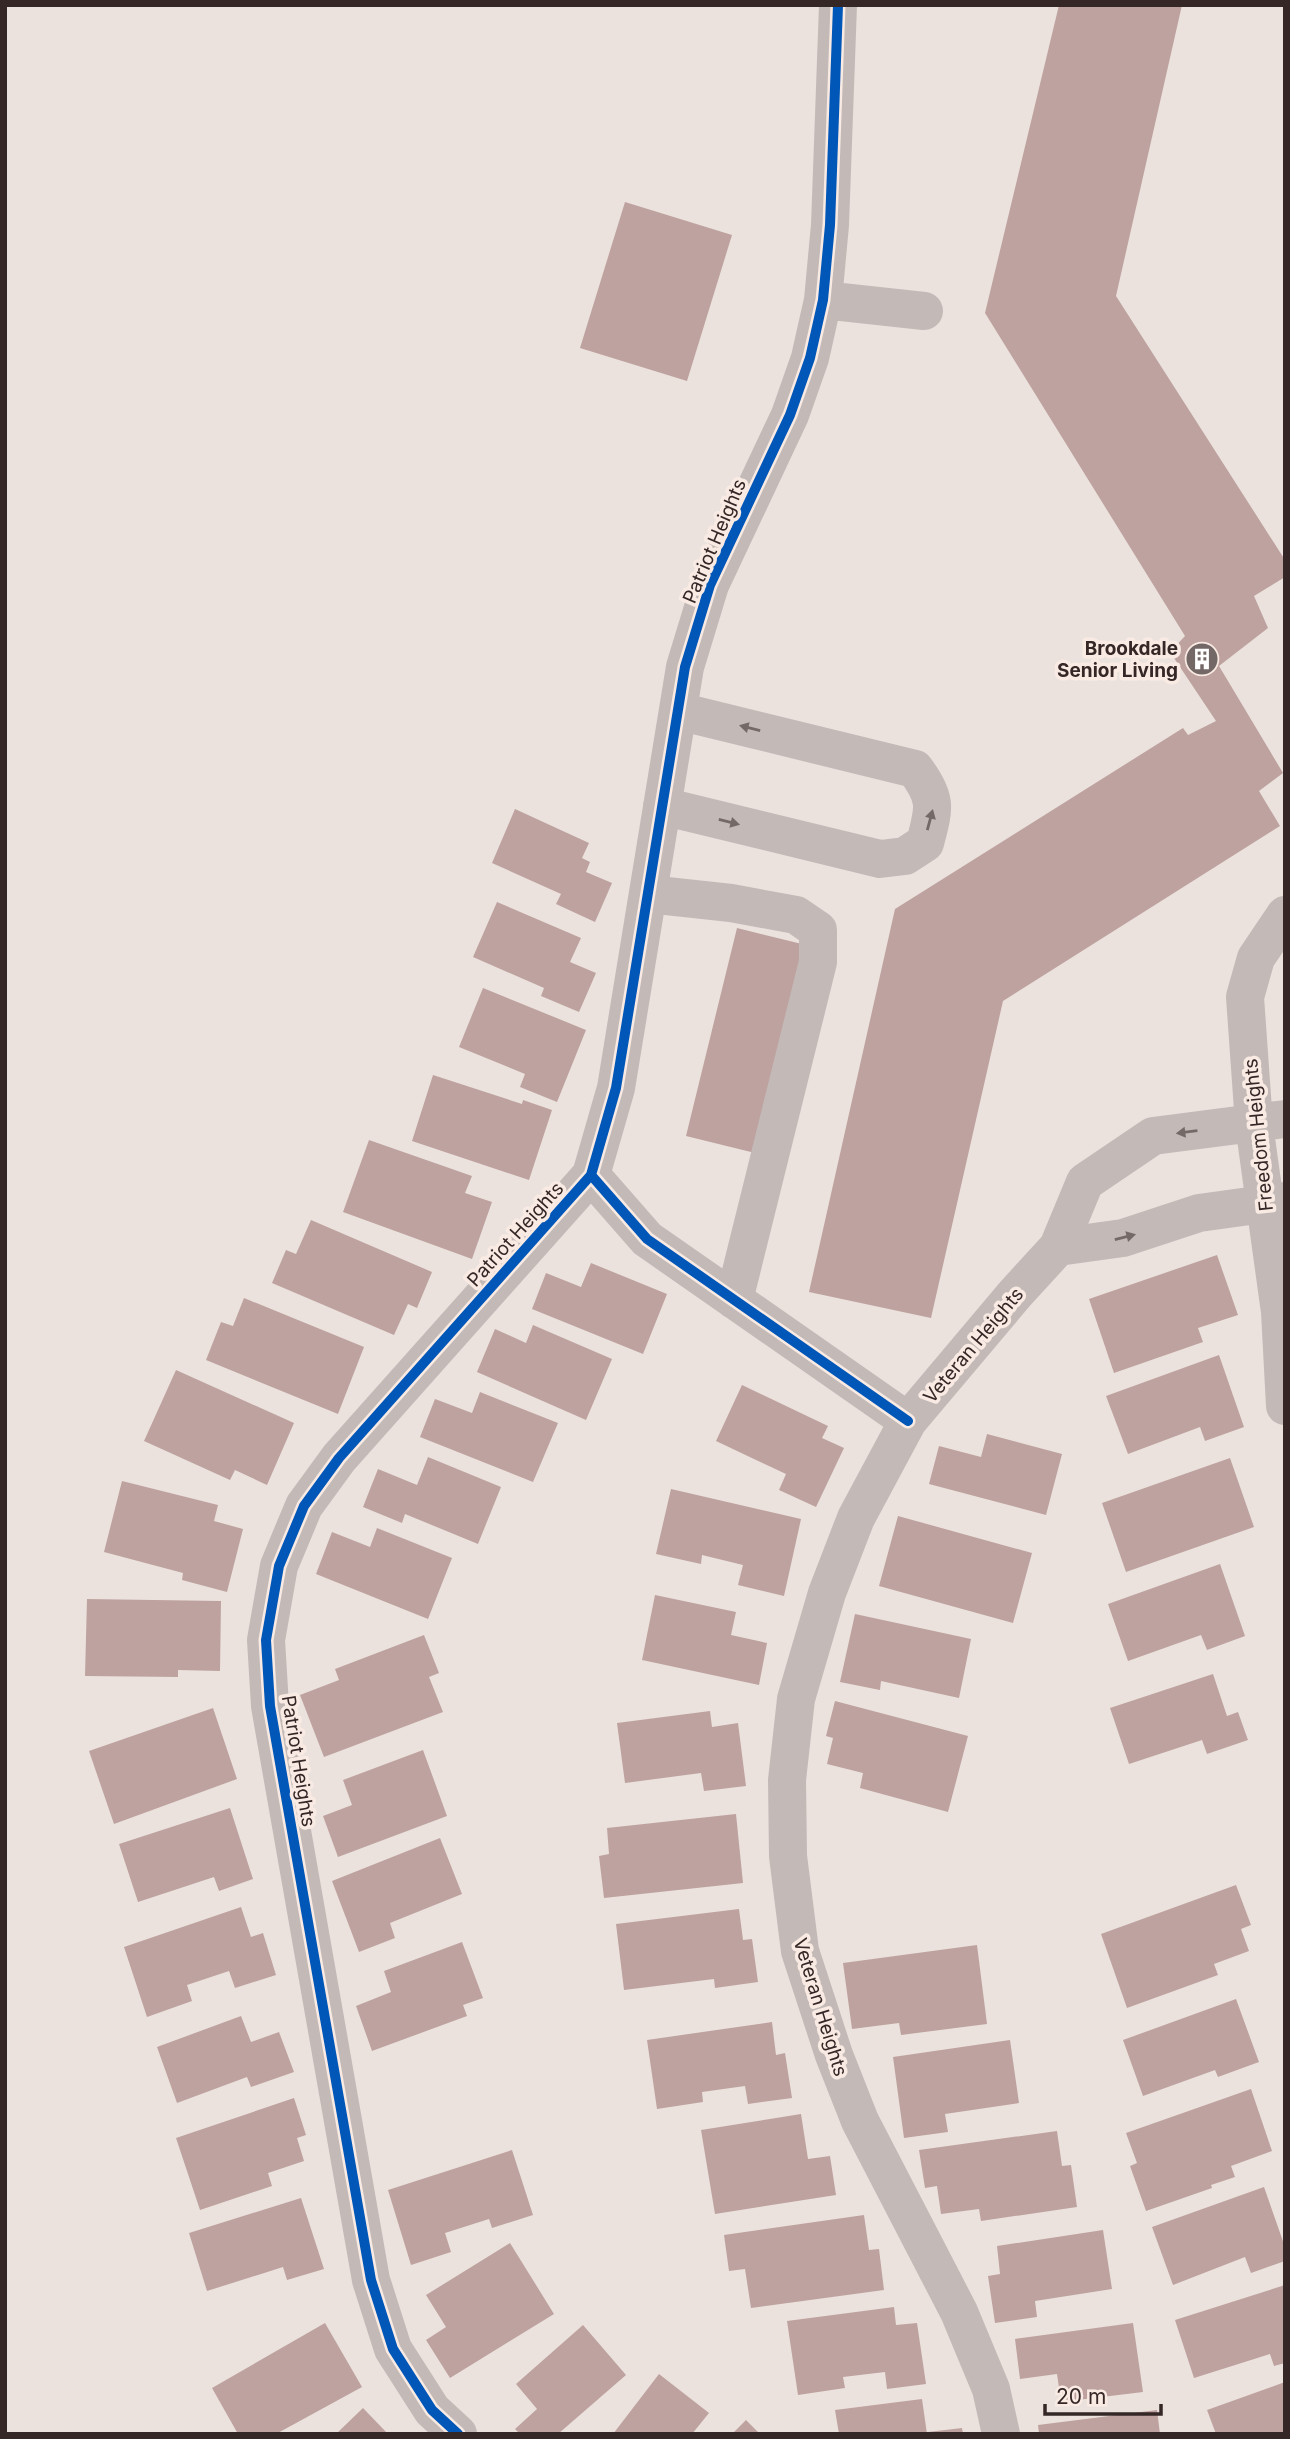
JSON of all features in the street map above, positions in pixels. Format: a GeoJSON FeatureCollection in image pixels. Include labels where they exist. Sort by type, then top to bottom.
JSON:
{"type":"FeatureCollection","features":[{"type":"Feature","properties":{"kind":"street","name":"Patriot Heights"},"geometry":{"type":"LineString","coordinates":[[458,2434],[432,2410],[393,2349],[371,2280],[270,1706],[266,1640],[279,1566],[304,1506],[339,1458],[591,1175],[616,1088],[685,667],[710,585],[790,415],[810,358],[823,300],[830,225],[838,5]]}},
{"type":"Feature","properties":{"kind":"street"},"geometry":{"type":"LineString","coordinates":[[823,300],[924,311]]}},
{"type":"Feature","properties":{"kind":"street"},"geometry":{"type":"LineString","coordinates":[[662,806],[880,859],[905,856],[925,843],[934,807],[927,785],[915,769],[678,711]]}},
{"type":"Feature","properties":{"kind":"street"},"geometry":{"type":"LineString","coordinates":[[648,894],[731,903],[796,915],[818,930],[818,962],[734,1300]]}},
{"type":"Feature","properties":{"kind":"street","name":"Freedom Heights"},"geometry":{"type":"LineString","coordinates":[[1285,915],[1256,958],[1245,997],[1270,1121],[1285,1406]]}},
{"type":"Feature","properties":{"kind":"street","name":"Veteran Heights"},"geometry":{"type":"LineString","coordinates":[[1001,2434],[990,2389],[959,2312],[860,2122],[834,2055],[800,1951],[788,1856],[787,1780],[796,1699],[827,1593],[856,1518],[908,1422],[1058,1247],[1085,1182],[1153,1136],[1270,1121]]}},
{"type":"Feature","properties":{"kind":"street"},"geometry":{"type":"LineString","coordinates":[[591,1175],[647,1239],[908,1422]]}},
{"type":"Feature","properties":{"kind":"street"},"geometry":{"type":"LineString","coordinates":[[1058,1247],[1123,1238],[1199,1213],[1275,1202]]}},
{"type":"Feature","properties":{"kind":"building","name":"Brookdale Senior Living"},"geometry":{"type":"Polygon","coordinates":[[[1059,5],[1182,5],[1116,296],[1285,560],[1285,577],[1254,596],[1268,628],[1219,666],[1283,773],[1259,791],[1280,826],[1003,1001],[931,1318],[809,1292],[895,909],[1183,728],[1188,735],[1216,721],[1170,652],[1185,636],[985,313],[1059,5]]]}},
{"type":"Feature","properties":{"kind":"building"},"geometry":{"type":"Polygon","coordinates":[[[625,202],[732,235],[687,381],[580,348],[625,202]]]}},
{"type":"Feature","properties":{"kind":"building"},"geometry":{"type":"Polygon","coordinates":[[[515,809],[589,843],[582,858],[590,862],[586,872],[612,883],[595,922],[556,904],[561,894],[492,863],[515,809]]]}},
{"type":"Feature","properties":{"kind":"building"},"geometry":{"type":"Polygon","coordinates":[[[497,902],[581,938],[570,962],[596,973],[579,1012],[541,996],[544,988],[473,957],[497,902]]]}},
{"type":"Feature","properties":{"kind":"building"},"geometry":{"type":"Polygon","coordinates":[[[737,928],[806,945],[755,1153],[686,1136],[737,928]]]}},
{"type":"Feature","properties":{"kind":"building"},"geometry":{"type":"Polygon","coordinates":[[[483,988],[586,1030],[557,1102],[520,1087],[525,1074],[459,1047],[483,988]]]}},
{"type":"Feature","properties":{"kind":"building"},"geometry":{"type":"Polygon","coordinates":[[[433,1075],[522,1104],[523,1100],[552,1110],[529,1180],[412,1141],[433,1075]]]}},
{"type":"Feature","properties":{"kind":"building"},"geometry":{"type":"Polygon","coordinates":[[[369,1140],[472,1176],[465,1193],[492,1202],[472,1259],[343,1212],[369,1140]]]}},
{"type":"Feature","properties":{"kind":"building"},"geometry":{"type":"Polygon","coordinates":[[[311,1220],[432,1272],[417,1308],[408,1304],[394,1335],[272,1283],[286,1250],[296,1254],[311,1220]]]}},
{"type":"Feature","properties":{"kind":"building"},"geometry":{"type":"Polygon","coordinates":[[[1217,1255],[1238,1315],[1198,1328],[1203,1342],[1114,1373],[1089,1299],[1217,1255]]]}},
{"type":"Feature","properties":{"kind":"building"},"geometry":{"type":"Polygon","coordinates":[[[591,1263],[667,1294],[643,1354],[532,1309],[546,1273],[581,1287],[591,1263]]]}},
{"type":"Feature","properties":{"kind":"building"},"geometry":{"type":"Polygon","coordinates":[[[244,1298],[364,1347],[338,1414],[206,1360],[221,1322],[233,1326],[244,1298]]]}},
{"type":"Feature","properties":{"kind":"building"},"geometry":{"type":"Polygon","coordinates":[[[533,1325],[612,1359],[586,1420],[477,1372],[495,1329],[526,1343],[533,1325]]]}},
{"type":"Feature","properties":{"kind":"building"},"geometry":{"type":"Polygon","coordinates":[[[1219,1355],[1244,1427],[1205,1441],[1200,1427],[1128,1454],[1106,1396],[1219,1355]]]}},
{"type":"Feature","properties":{"kind":"building"},"geometry":{"type":"Polygon","coordinates":[[[176,1370],[294,1423],[267,1485],[235,1470],[230,1480],[144,1441],[176,1370]]]}},
{"type":"Feature","properties":{"kind":"building"},"geometry":{"type":"Polygon","coordinates":[[[742,1385],[828,1426],[822,1438],[844,1448],[816,1507],[779,1490],[786,1474],[716,1441],[742,1385]]]}},
{"type":"Feature","properties":{"kind":"building"},"geometry":{"type":"Polygon","coordinates":[[[480,1392],[558,1423],[533,1482],[420,1437],[435,1399],[472,1413],[480,1392]]]}},
{"type":"Feature","properties":{"kind":"building"},"geometry":{"type":"Polygon","coordinates":[[[987,1434],[1062,1454],[1046,1515],[929,1484],[939,1446],[981,1457],[987,1434]]]}},
{"type":"Feature","properties":{"kind":"building"},"geometry":{"type":"Polygon","coordinates":[[[428,1457],[501,1487],[478,1544],[405,1514],[402,1523],[363,1507],[378,1469],[417,1485],[428,1457]]]}},
{"type":"Feature","properties":{"kind":"building"},"geometry":{"type":"Polygon","coordinates":[[[1230,1458],[1254,1527],[1126,1572],[1102,1503],[1230,1458]]]}},
{"type":"Feature","properties":{"kind":"building"},"geometry":{"type":"Polygon","coordinates":[[[122,1481],[218,1505],[214,1521],[243,1529],[227,1592],[182,1580],[183,1573],[104,1552],[122,1481]]]}},
{"type":"Feature","properties":{"kind":"building"},"geometry":{"type":"Polygon","coordinates":[[[671,1489],[801,1519],[784,1596],[738,1585],[743,1565],[702,1555],[701,1564],[656,1554],[671,1489]]]}},
{"type":"Feature","properties":{"kind":"building"},"geometry":{"type":"Polygon","coordinates":[[[898,1516],[1032,1553],[1013,1623],[879,1586],[898,1516]]]}},
{"type":"Feature","properties":{"kind":"building"},"geometry":{"type":"Polygon","coordinates":[[[377,1528],[452,1558],[428,1619],[316,1574],[332,1532],[370,1547],[377,1528]]]}},
{"type":"Feature","properties":{"kind":"building"},"geometry":{"type":"Polygon","coordinates":[[[1220,1564],[1245,1636],[1207,1650],[1201,1635],[1128,1661],[1108,1604],[1220,1564]]]}},
{"type":"Feature","properties":{"kind":"building"},"geometry":{"type":"Polygon","coordinates":[[[655,1595],[736,1612],[731,1635],[767,1643],[759,1685],[642,1660],[655,1595]]]}},
{"type":"Feature","properties":{"kind":"building"},"geometry":{"type":"Polygon","coordinates":[[[87,1599],[221,1601],[220,1671],[178,1670],[178,1677],[85,1676],[87,1599]]]}},
{"type":"Feature","properties":{"kind":"building"},"geometry":{"type":"Polygon","coordinates":[[[855,1614],[971,1639],[959,1698],[881,1681],[880,1690],[840,1682],[855,1614]]]}},
{"type":"Feature","properties":{"kind":"building"},"geometry":{"type":"Polygon","coordinates":[[[424,1635],[439,1673],[429,1677],[443,1712],[324,1757],[300,1695],[339,1680],[335,1669],[424,1635]]]}},
{"type":"Feature","properties":{"kind":"building"},"geometry":{"type":"Polygon","coordinates":[[[1213,1674],[1227,1716],[1238,1712],[1248,1740],[1207,1754],[1202,1740],[1129,1764],[1110,1708],[1213,1674]]]}},
{"type":"Feature","properties":{"kind":"building"},"geometry":{"type":"Polygon","coordinates":[[[835,1701],[968,1736],[948,1812],[860,1788],[863,1773],[827,1764],[833,1738],[826,1736],[835,1701]]]}},
{"type":"Feature","properties":{"kind":"building"},"geometry":{"type":"Polygon","coordinates":[[[213,1708],[237,1779],[114,1824],[89,1751],[213,1708]]]}},
{"type":"Feature","properties":{"kind":"building"},"geometry":{"type":"Polygon","coordinates":[[[710,1711],[712,1727],[738,1723],[746,1786],[704,1791],[701,1773],[625,1783],[617,1723],[710,1711]]]}},
{"type":"Feature","properties":{"kind":"building"},"geometry":{"type":"Polygon","coordinates":[[[423,1750],[447,1816],[338,1857],[323,1816],[352,1805],[343,1780],[423,1750]]]}},
{"type":"Feature","properties":{"kind":"building"},"geometry":{"type":"Polygon","coordinates":[[[230,1808],[253,1879],[219,1891],[214,1877],[138,1902],[119,1844],[230,1808]]]}},
{"type":"Feature","properties":{"kind":"building"},"geometry":{"type":"Polygon","coordinates":[[[736,1814],[743,1883],[604,1898],[599,1856],[609,1854],[607,1828],[736,1814]]]}},
{"type":"Feature","properties":{"kind":"building"},"geometry":{"type":"Polygon","coordinates":[[[440,1838],[462,1894],[390,1923],[395,1938],[359,1952],[332,1881],[440,1838]]]}},
{"type":"Feature","properties":{"kind":"building"},"geometry":{"type":"Polygon","coordinates":[[[1236,1885],[1251,1925],[1241,1929],[1249,1951],[1214,1964],[1218,1975],[1127,2008],[1101,1934],[1236,1885]]]}},
{"type":"Feature","properties":{"kind":"building"},"geometry":{"type":"Polygon","coordinates":[[[241,1907],[251,1937],[263,1933],[276,1975],[235,1988],[229,1971],[187,1985],[192,2001],[147,2017],[124,1947],[241,1907]]]}},
{"type":"Feature","properties":{"kind":"building"},"geometry":{"type":"Polygon","coordinates":[[[739,1909],[743,1940],[752,1939],[758,1982],[715,1988],[714,1979],[624,1990],[616,1924],[739,1909]]]}},
{"type":"Feature","properties":{"kind":"building"},"geometry":{"type":"Polygon","coordinates":[[[462,1942],[483,1998],[463,2005],[467,2016],[372,2051],[356,2006],[391,1992],[384,1971],[462,1942]]]}},
{"type":"Feature","properties":{"kind":"building"},"geometry":{"type":"Polygon","coordinates":[[[977,1945],[987,2024],[901,2035],[899,2023],[852,2029],[843,1963],[977,1945]]]}},
{"type":"Feature","properties":{"kind":"building"},"geometry":{"type":"Polygon","coordinates":[[[1236,1999],[1259,2062],[1218,2077],[1215,2070],[1143,2096],[1123,2040],[1236,1999]]]}},
{"type":"Feature","properties":{"kind":"building"},"geometry":{"type":"Polygon","coordinates":[[[241,2016],[251,2042],[279,2032],[294,2072],[251,2087],[247,2077],[177,2103],[157,2047],[241,2016]]]}},
{"type":"Feature","properties":{"kind":"building"},"geometry":{"type":"Polygon","coordinates":[[[772,2022],[776,2055],[785,2053],[792,2098],[748,2104],[745,2086],[702,2092],[703,2102],[657,2109],[647,2040],[772,2022]]]}},
{"type":"Feature","properties":{"kind":"building"},"geometry":{"type":"Polygon","coordinates":[[[1010,2040],[1019,2103],[945,2114],[948,2132],[904,2138],[893,2057],[1010,2040]]]}},
{"type":"Feature","properties":{"kind":"building"},"geometry":{"type":"Polygon","coordinates":[[[1251,2089],[1272,2151],[1231,2166],[1235,2177],[1211,2185],[1212,2188],[1146,2211],[1130,2166],[1137,2163],[1126,2133],[1251,2089]]]}},
{"type":"Feature","properties":{"kind":"building"},"geometry":{"type":"Polygon","coordinates":[[[294,2098],[306,2135],[297,2138],[304,2161],[268,2173],[272,2186],[200,2210],[176,2138],[294,2098]]]}},
{"type":"Feature","properties":{"kind":"building"},"geometry":{"type":"Polygon","coordinates":[[[801,2114],[808,2159],[830,2156],[836,2195],[715,2214],[701,2130],[801,2114]]]}},
{"type":"Feature","properties":{"kind":"building"},"geometry":{"type":"Polygon","coordinates":[[[1057,2131],[1062,2166],[1071,2165],[1077,2207],[981,2221],[979,2209],[941,2214],[937,2186],[925,2188],[919,2150],[1057,2131]]]}},
{"type":"Feature","properties":{"kind":"building"},"geometry":{"type":"Polygon","coordinates":[[[512,2150],[533,2215],[492,2228],[489,2219],[445,2233],[451,2252],[411,2265],[388,2190],[512,2150]]]}},
{"type":"Feature","properties":{"kind":"building"},"geometry":{"type":"Polygon","coordinates":[[[1264,2187],[1285,2247],[1285,2261],[1251,2273],[1245,2257],[1173,2285],[1152,2227],[1264,2187]]]}},
{"type":"Feature","properties":{"kind":"building"},"geometry":{"type":"Polygon","coordinates":[[[301,2198],[324,2269],[287,2280],[283,2267],[207,2291],[189,2233],[301,2198]]]}},
{"type":"Feature","properties":{"kind":"building"},"geometry":{"type":"Polygon","coordinates":[[[864,2215],[869,2250],[879,2249],[884,2290],[751,2308],[745,2269],[729,2271],[724,2235],[864,2215]]]}},
{"type":"Feature","properties":{"kind":"building"},"geometry":{"type":"Polygon","coordinates":[[[1103,2230],[1112,2289],[1035,2301],[1037,2317],[995,2323],[988,2276],[1000,2274],[997,2246],[1103,2230]]]}},
{"type":"Feature","properties":{"kind":"building"},"geometry":{"type":"Polygon","coordinates":[[[510,2243],[554,2314],[450,2378],[426,2340],[446,2327],[426,2295],[510,2243]]]}},
{"type":"Feature","properties":{"kind":"building"},"geometry":{"type":"Polygon","coordinates":[[[1285,2285],[1285,2363],[1274,2366],[1270,2354],[1194,2378],[1175,2320],[1285,2285]]]}},
{"type":"Feature","properties":{"kind":"building"},"geometry":{"type":"Polygon","coordinates":[[[894,2307],[896,2325],[917,2323],[926,2384],[887,2389],[885,2372],[843,2377],[845,2388],[798,2395],[787,2321],[894,2307]]]}},
{"type":"Feature","properties":{"kind":"building"},"geometry":{"type":"Polygon","coordinates":[[[325,2323],[362,2387],[276,2434],[238,2434],[212,2388],[325,2323]]]}},
{"type":"Feature","properties":{"kind":"building"},"geometry":{"type":"Polygon","coordinates":[[[1133,2323],[1143,2392],[1061,2402],[1057,2374],[1020,2379],[1015,2339],[1133,2323]]]}},
{"type":"Feature","properties":{"kind":"building"},"geometry":{"type":"Polygon","coordinates":[[[583,2325],[626,2375],[558,2434],[520,2434],[515,2429],[537,2409],[516,2384],[583,2325]]]}},
{"type":"Feature","properties":{"kind":"building"},"geometry":{"type":"Polygon","coordinates":[[[659,2374],[709,2413],[692,2434],[613,2434],[659,2374]]]}},
{"type":"Feature","properties":{"kind":"building"},"geometry":{"type":"Polygon","coordinates":[[[1285,2382],[1285,2434],[1216,2434],[1207,2410],[1285,2382]]]}},
{"type":"Feature","properties":{"kind":"building"},"geometry":{"type":"Polygon","coordinates":[[[922,2399],[927,2434],[839,2434],[835,2410],[922,2399]]]}},
{"type":"Feature","properties":{"kind":"building"},"geometry":{"type":"Polygon","coordinates":[[[363,2408],[388,2434],[336,2434],[363,2408]]]}},
{"type":"Feature","properties":{"kind":"building"},"geometry":{"type":"Polygon","coordinates":[[[1157,2410],[1160,2434],[1039,2434],[1038,2425],[1157,2410]]]}},
{"type":"Feature","properties":{"kind":"building"},"geometry":{"type":"Polygon","coordinates":[[[746,2420],[760,2434],[732,2434],[746,2420]]]}},
{"type":"Feature","properties":{"kind":"building"},"geometry":{"type":"Polygon","coordinates":[[[962,2428],[963,2434],[928,2434],[928,2432],[962,2428]]]}},
{"type":"Feature","properties":{"kind":"cycle path"},"geometry":{"type":"LineString","coordinates":[[838,5],[830,225],[823,300],[810,358],[790,415],[710,585],[685,667],[616,1088],[591,1175],[647,1239],[908,1421]]}},
{"type":"Feature","properties":{"kind":"cycle path"},"geometry":{"type":"LineString","coordinates":[[458,2434],[432,2410],[393,2349],[371,2280],[270,1706],[266,1640],[279,1566],[304,1506],[339,1458],[591,1175]]}},
{"type":"Feature","properties":{"kind":"place","name":"Brookdale Senior Living"},"geometry":{"type":"Point","coordinates":[1202,659]}}]}
